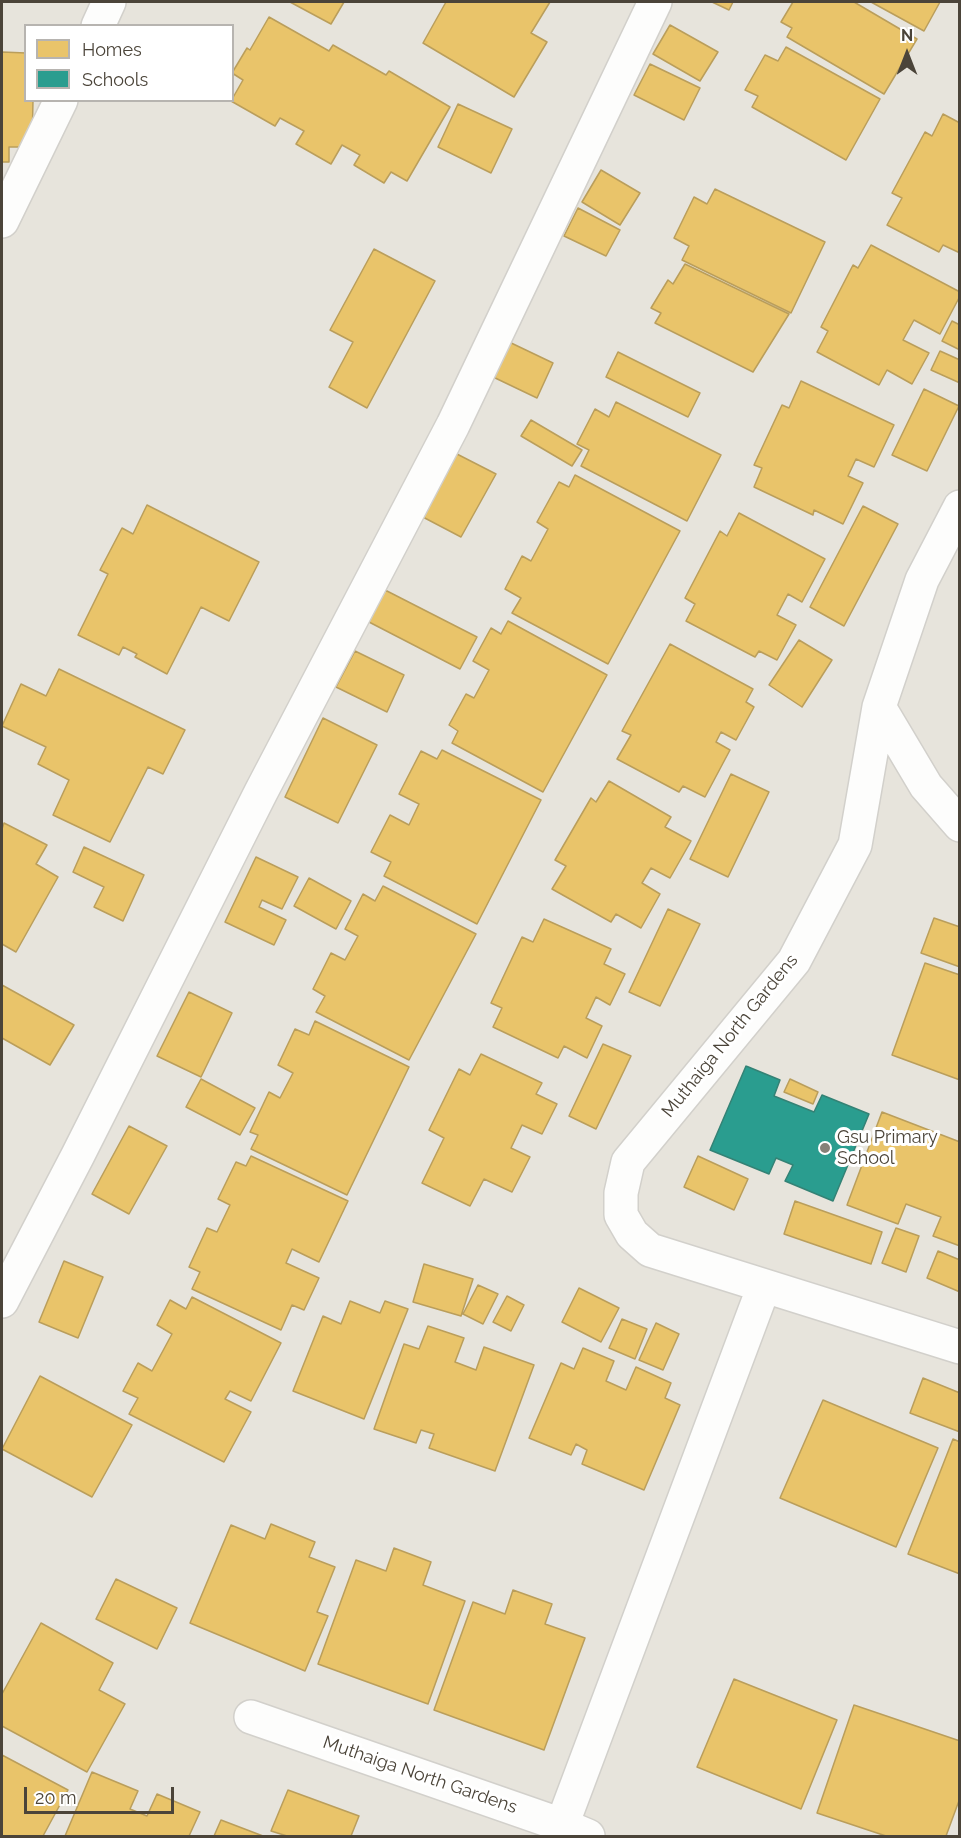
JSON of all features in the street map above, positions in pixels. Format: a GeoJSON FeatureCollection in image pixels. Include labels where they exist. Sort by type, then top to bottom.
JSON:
{"type":"FeatureCollection","features":[{"type":"Feature","properties":{"kind":"street"},"geometry":{"type":"LineString","coordinates":[[99,24],[109,2]]}},
{"type":"Feature","properties":{"kind":"street"},"geometry":{"type":"LineString","coordinates":[[2,1301],[267,781],[453,425],[655,2]]}},
{"type":"Feature","properties":{"kind":"street"},"geometry":{"type":"LineString","coordinates":[[2,221],[60,102]]}},
{"type":"Feature","properties":{"kind":"street","name":"Muthaiga North Gardens"},"geometry":{"type":"LineString","coordinates":[[960,507],[922,580],[879,707],[855,844],[794,961],[628,1162],[621,1193],[621,1215],[632,1234],[650,1250],[960,1347]]}},
{"type":"Feature","properties":{"kind":"street"},"geometry":{"type":"LineString","coordinates":[[879,707],[926,786],[960,825]]}},
{"type":"Feature","properties":{"kind":"street"},"geometry":{"type":"LineString","coordinates":[[575,1831],[764,1286]]}},
{"type":"Feature","properties":{"kind":"street","name":"Muthaiga North Gardens"},"geometry":{"type":"LineString","coordinates":[[251,1717],[575,1831]]}},
{"type":"Feature","properties":{"kind":"shaded area"},"geometry":{"type":"Polygon","coordinates":[[[2,2],[959,2],[959,1836],[2,1836],[2,2]]]}},
{"type":"Feature","properties":{"kind":"building: Homes"},"geometry":{"type":"Polygon","coordinates":[[[290,2],[344,2],[331,24],[290,2]]]}},
{"type":"Feature","properties":{"kind":"building: Homes"},"geometry":{"type":"Polygon","coordinates":[[[446,2],[550,2],[531,33],[547,42],[514,97],[423,43],[446,2]]]}},
{"type":"Feature","properties":{"kind":"building: Homes"},"geometry":{"type":"Polygon","coordinates":[[[712,2],[733,2],[729,10],[712,2]]]}},
{"type":"Feature","properties":{"kind":"building: Homes"},"geometry":{"type":"Polygon","coordinates":[[[793,2],[854,2],[917,39],[884,94],[787,37],[792,28],[781,22],[793,2]]]}},
{"type":"Feature","properties":{"kind":"building: Homes"},"geometry":{"type":"Polygon","coordinates":[[[871,2],[940,2],[924,31],[871,2]]]}},
{"type":"Feature","properties":{"kind":"building: Homes"},"geometry":{"type":"Polygon","coordinates":[[[269,17],[329,51],[333,45],[386,75],[389,71],[450,107],[407,181],[391,172],[384,183],[354,165],[360,155],[342,145],[331,164],[296,144],[304,131],[280,118],[275,126],[233,102],[243,80],[234,74],[234,70],[247,48],[250,50],[269,17]]]}},
{"type":"Feature","properties":{"kind":"building: Homes"},"geometry":{"type":"Polygon","coordinates":[[[670,25],[718,52],[700,81],[653,54],[670,25]]]}},
{"type":"Feature","properties":{"kind":"building: Homes"},"geometry":{"type":"Polygon","coordinates":[[[786,47],[880,99],[846,160],[752,107],[758,96],[745,90],[765,55],[778,61],[786,47]]]}},
{"type":"Feature","properties":{"kind":"building: Homes"},"geometry":{"type":"Polygon","coordinates":[[[2,52],[24,53],[24,102],[33,102],[32,147],[9,147],[9,162],[2,162],[2,52]]]}},
{"type":"Feature","properties":{"kind":"building: Homes"},"geometry":{"type":"Polygon","coordinates":[[[650,64],[700,88],[684,120],[634,95],[650,64]]]}},
{"type":"Feature","properties":{"kind":"building: Homes"},"geometry":{"type":"Polygon","coordinates":[[[458,104],[512,129],[491,173],[438,147],[458,104]]]}},
{"type":"Feature","properties":{"kind":"building: Homes"},"geometry":{"type":"Polygon","coordinates":[[[943,114],[960,123],[960,253],[943,245],[939,252],[887,225],[902,198],[892,193],[925,132],[932,136],[943,114]]]}},
{"type":"Feature","properties":{"kind":"building: Homes"},"geometry":{"type":"Polygon","coordinates":[[[601,170],[640,193],[620,225],[582,202],[601,170]]]}},
{"type":"Feature","properties":{"kind":"building: Homes"},"geometry":{"type":"Polygon","coordinates":[[[715,189],[825,242],[791,313],[682,260],[689,246],[674,238],[694,197],[707,204],[715,189]]]}},
{"type":"Feature","properties":{"kind":"building: Homes"},"geometry":{"type":"Polygon","coordinates":[[[578,208],[620,230],[606,256],[564,236],[578,208]]]}},
{"type":"Feature","properties":{"kind":"building: Homes"},"geometry":{"type":"Polygon","coordinates":[[[871,245],[960,292],[940,334],[914,320],[903,340],[929,353],[912,384],[887,370],[879,385],[817,352],[828,331],[821,327],[853,265],[858,268],[871,245]]]}},
{"type":"Feature","properties":{"kind":"building: Homes"},"geometry":{"type":"Polygon","coordinates":[[[374,249],[435,281],[367,408],[329,387],[353,342],[330,330],[374,249]]]}},
{"type":"Feature","properties":{"kind":"building: Homes"},"geometry":{"type":"Polygon","coordinates":[[[685,264],[789,314],[753,372],[655,323],[661,313],[651,308],[668,280],[673,284],[685,264]]]}},
{"type":"Feature","properties":{"kind":"building: Homes"},"geometry":{"type":"Polygon","coordinates":[[[952,321],[960,325],[960,350],[942,341],[952,321]]]}},
{"type":"Feature","properties":{"kind":"building: Homes"},"geometry":{"type":"Polygon","coordinates":[[[507,341],[553,363],[537,398],[491,376],[507,341]]]}},
{"type":"Feature","properties":{"kind":"building: Homes"},"geometry":{"type":"Polygon","coordinates":[[[940,351],[960,360],[960,383],[931,370],[940,351]]]}},
{"type":"Feature","properties":{"kind":"building: Homes"},"geometry":{"type":"Polygon","coordinates":[[[618,352],[700,393],[688,417],[606,377],[618,352]]]}},
{"type":"Feature","properties":{"kind":"building: Homes"},"geometry":{"type":"Polygon","coordinates":[[[801,381],[894,425],[874,467],[856,459],[848,476],[863,483],[843,524],[814,510],[813,515],[754,487],[762,468],[754,465],[782,405],[789,408],[801,381]]]}},
{"type":"Feature","properties":{"kind":"building: Homes"},"geometry":{"type":"Polygon","coordinates":[[[924,389],[959,406],[927,471],[892,455],[924,389]]]}},
{"type":"Feature","properties":{"kind":"building: Homes"},"geometry":{"type":"Polygon","coordinates":[[[616,402],[721,455],[687,521],[581,466],[589,450],[577,444],[595,409],[609,417],[616,402]]]}},
{"type":"Feature","properties":{"kind":"building: Homes"},"geometry":{"type":"Polygon","coordinates":[[[531,420],[582,450],[572,466],[521,436],[531,420]]]}},
{"type":"Feature","properties":{"kind":"building: Homes"},"geometry":{"type":"Polygon","coordinates":[[[453,452],[496,474],[461,537],[419,515],[453,452]]]}},
{"type":"Feature","properties":{"kind":"building: Homes"},"geometry":{"type":"Polygon","coordinates":[[[575,475],[680,531],[608,664],[512,613],[521,598],[505,589],[522,556],[531,561],[548,529],[537,522],[559,482],[569,487],[575,475]]]}},
{"type":"Feature","properties":{"kind":"building: Homes"},"geometry":{"type":"Polygon","coordinates":[[[147,505],[259,562],[229,621],[201,607],[167,674],[135,657],[137,654],[123,647],[119,655],[78,635],[108,574],[100,570],[122,528],[133,534],[147,505]]]}},
{"type":"Feature","properties":{"kind":"building: Homes"},"geometry":{"type":"Polygon","coordinates":[[[863,506],[898,524],[844,626],[810,607],[863,506]]]}},
{"type":"Feature","properties":{"kind":"building: Homes"},"geometry":{"type":"Polygon","coordinates":[[[739,513],[825,559],[802,602],[788,594],[777,615],[796,625],[777,660],[759,651],[755,657],[686,621],[695,604],[685,598],[720,531],[727,536],[739,513]]]}},
{"type":"Feature","properties":{"kind":"building: Homes"},"geometry":{"type":"Polygon","coordinates":[[[385,590],[477,637],[460,669],[369,622],[385,590]]]}},
{"type":"Feature","properties":{"kind":"building: Homes"},"geometry":{"type":"Polygon","coordinates":[[[508,621],[607,675],[543,792],[452,743],[458,731],[449,725],[466,694],[474,698],[489,670],[473,661],[491,628],[501,634],[508,621]]]}},
{"type":"Feature","properties":{"kind":"building: Homes"},"geometry":{"type":"Polygon","coordinates":[[[799,640],[832,660],[802,707],[769,685],[799,640]]]}},
{"type":"Feature","properties":{"kind":"building: Homes"},"geometry":{"type":"Polygon","coordinates":[[[670,644],[753,689],[746,702],[754,707],[736,740],[721,732],[716,742],[730,750],[705,797],[683,786],[679,792],[617,759],[631,735],[622,731],[670,644]]]}},
{"type":"Feature","properties":{"kind":"building: Homes"},"geometry":{"type":"Polygon","coordinates":[[[355,651],[404,675],[387,712],[336,687],[355,651]]]}},
{"type":"Feature","properties":{"kind":"building: Homes"},"geometry":{"type":"Polygon","coordinates":[[[59,669],[185,730],[163,774],[148,767],[110,842],[53,815],[69,780],[38,764],[46,747],[2,726],[21,684],[46,696],[59,669]]]}},
{"type":"Feature","properties":{"kind":"building: Homes"},"geometry":{"type":"Polygon","coordinates":[[[323,718],[377,745],[338,823],[285,797],[323,718]]]}},
{"type":"Feature","properties":{"kind":"building: Homes"},"geometry":{"type":"Polygon","coordinates":[[[442,750],[541,800],[477,924],[384,876],[391,862],[371,852],[390,815],[409,825],[419,804],[399,794],[421,751],[437,759],[442,750]]]}},
{"type":"Feature","properties":{"kind":"building: Homes"},"geometry":{"type":"Polygon","coordinates":[[[731,774],[769,792],[728,877],[690,859],[731,774]]]}},
{"type":"Feature","properties":{"kind":"building: Homes"},"geometry":{"type":"Polygon","coordinates":[[[609,781],[671,817],[665,827],[691,841],[670,878],[651,868],[642,883],[660,894],[641,928],[616,914],[611,922],[552,889],[566,866],[555,860],[591,798],[596,802],[609,781]]]}},
{"type":"Feature","properties":{"kind":"building: Homes"},"geometry":{"type":"Polygon","coordinates":[[[4,823],[47,845],[36,864],[58,877],[16,952],[2,944],[2,829],[4,823]]]}},
{"type":"Feature","properties":{"kind":"building: Homes"},"geometry":{"type":"Polygon","coordinates":[[[84,847],[144,875],[123,921],[94,907],[104,887],[73,872],[84,847]]]}},
{"type":"Feature","properties":{"kind":"building: Homes"},"geometry":{"type":"Polygon","coordinates":[[[256,857],[298,877],[282,909],[262,900],[259,907],[286,920],[274,945],[225,922],[256,857]]]}},
{"type":"Feature","properties":{"kind":"building: Homes"},"geometry":{"type":"Polygon","coordinates":[[[309,878],[351,901],[336,929],[294,906],[309,878]]]}},
{"type":"Feature","properties":{"kind":"building: Homes"},"geometry":{"type":"Polygon","coordinates":[[[383,886],[476,934],[409,1060],[316,1012],[325,996],[313,989],[331,953],[345,960],[358,936],[345,929],[363,894],[375,901],[383,886]]]}},
{"type":"Feature","properties":{"kind":"building: Homes"},"geometry":{"type":"Polygon","coordinates":[[[668,909],[700,924],[660,1006],[629,992],[668,909]]]}},
{"type":"Feature","properties":{"kind":"building: Homes"},"geometry":{"type":"Polygon","coordinates":[[[934,918],[960,927],[960,967],[921,953],[934,918]]]}},
{"type":"Feature","properties":{"kind":"building: Homes"},"geometry":{"type":"Polygon","coordinates":[[[544,919],[611,949],[604,964],[625,974],[610,1005],[596,997],[586,1018],[602,1026],[587,1058],[564,1046],[558,1058],[493,1027],[502,1008],[491,1003],[522,937],[533,942],[544,919]]]}},
{"type":"Feature","properties":{"kind":"building: Homes"},"geometry":{"type":"Polygon","coordinates":[[[925,963],[960,975],[960,1080],[892,1055],[925,963]]]}},
{"type":"Feature","properties":{"kind":"building: Homes"},"geometry":{"type":"Polygon","coordinates":[[[2,985],[74,1025],[50,1065],[2,1038],[2,985]]]}},
{"type":"Feature","properties":{"kind":"building: Homes"},"geometry":{"type":"Polygon","coordinates":[[[189,992],[232,1013],[201,1077],[157,1056],[189,992]]]}},
{"type":"Feature","properties":{"kind":"building: Homes"},"geometry":{"type":"Polygon","coordinates":[[[315,1021],[409,1067],[347,1195],[251,1149],[258,1135],[250,1132],[269,1092],[280,1098],[293,1073],[278,1065],[295,1029],[309,1035],[315,1021]]]}},
{"type":"Feature","properties":{"kind":"building: Homes"},"geometry":{"type":"Polygon","coordinates":[[[603,1044],[631,1056],[596,1129],[569,1116],[603,1044]]]}},
{"type":"Feature","properties":{"kind":"building: Homes"},"geometry":{"type":"Polygon","coordinates":[[[481,1054],[542,1083],[536,1094],[557,1104],[542,1134],[522,1125],[511,1148],[530,1157],[512,1192],[484,1179],[470,1206],[422,1183],[444,1138],[429,1130],[459,1069],[470,1075],[481,1054]]]}},
{"type":"Feature","properties":{"kind":"building: Homes"},"geometry":{"type":"Polygon","coordinates":[[[201,1079],[255,1108],[240,1135],[186,1107],[201,1079]]]}},
{"type":"Feature","properties":{"kind":"building: Homes"},"geometry":{"type":"Polygon","coordinates":[[[790,1079],[818,1092],[813,1104],[784,1092],[790,1079]]]}},
{"type":"Feature","properties":{"kind":"building: Homes"},"geometry":{"type":"Polygon","coordinates":[[[882,1112],[960,1142],[960,1246],[933,1236],[941,1217],[906,1204],[898,1224],[847,1205],[882,1112]]]}},
{"type":"Feature","properties":{"kind":"building: Homes"},"geometry":{"type":"Polygon","coordinates":[[[129,1126],[167,1146],[129,1214],[92,1194],[129,1126]]]}},
{"type":"Feature","properties":{"kind":"building: Homes"},"geometry":{"type":"Polygon","coordinates":[[[251,1156],[348,1201],[319,1262],[292,1249],[286,1263],[319,1278],[304,1310],[292,1305],[281,1330],[192,1289],[200,1272],[189,1267],[207,1228],[217,1232],[230,1205],[218,1199],[236,1162],[246,1166],[251,1156]]]}},
{"type":"Feature","properties":{"kind":"building: Homes"},"geometry":{"type":"Polygon","coordinates":[[[698,1156],[748,1179],[734,1210],[684,1187],[698,1156]]]}},
{"type":"Feature","properties":{"kind":"building: Homes"},"geometry":{"type":"Polygon","coordinates":[[[795,1201],[882,1232],[871,1264],[784,1234],[795,1201]]]}},
{"type":"Feature","properties":{"kind":"building: Homes"},"geometry":{"type":"Polygon","coordinates":[[[896,1228],[919,1236],[906,1272],[882,1263],[896,1228]]]}},
{"type":"Feature","properties":{"kind":"building: Homes"},"geometry":{"type":"Polygon","coordinates":[[[938,1251],[960,1260],[960,1292],[927,1278],[938,1251]]]}},
{"type":"Feature","properties":{"kind":"building: Homes"},"geometry":{"type":"Polygon","coordinates":[[[64,1261],[103,1277],[78,1338],[39,1322],[64,1261]]]}},
{"type":"Feature","properties":{"kind":"building: Homes"},"geometry":{"type":"Polygon","coordinates":[[[424,1264],[473,1279],[461,1316],[413,1302],[424,1264]]]}},
{"type":"Feature","properties":{"kind":"building: Homes"},"geometry":{"type":"Polygon","coordinates":[[[478,1285],[498,1294],[483,1324],[463,1314],[478,1285]]]}},
{"type":"Feature","properties":{"kind":"building: Homes"},"geometry":{"type":"Polygon","coordinates":[[[579,1288],[619,1308],[601,1342],[562,1322],[579,1288]]]}},
{"type":"Feature","properties":{"kind":"building: Homes"},"geometry":{"type":"Polygon","coordinates":[[[507,1296],[524,1305],[511,1331],[493,1322],[507,1296]]]}},
{"type":"Feature","properties":{"kind":"building: Homes"},"geometry":{"type":"Polygon","coordinates":[[[192,1297],[281,1343],[251,1401],[230,1391],[225,1399],[251,1412],[224,1462],[129,1414],[138,1398],[123,1391],[138,1363],[152,1371],[172,1334],[157,1325],[170,1300],[186,1309],[192,1297]]]}},
{"type":"Feature","properties":{"kind":"building: Homes"},"geometry":{"type":"Polygon","coordinates":[[[350,1301],[380,1313],[385,1301],[408,1309],[364,1419],[293,1391],[323,1316],[341,1324],[350,1301]]]}},
{"type":"Feature","properties":{"kind":"building: Homes"},"geometry":{"type":"Polygon","coordinates":[[[622,1319],[647,1329],[635,1359],[609,1348],[622,1319]]]}},
{"type":"Feature","properties":{"kind":"building: Homes"},"geometry":{"type":"Polygon","coordinates":[[[656,1323],[679,1334],[663,1370],[639,1360],[656,1323]]]}},
{"type":"Feature","properties":{"kind":"building: Homes"},"geometry":{"type":"Polygon","coordinates":[[[428,1326],[464,1338],[455,1362],[476,1370],[484,1347],[534,1365],[495,1471],[429,1448],[434,1434],[421,1430],[416,1443],[374,1429],[404,1344],[419,1349],[428,1326]]]}},
{"type":"Feature","properties":{"kind":"building: Homes"},"geometry":{"type":"Polygon","coordinates":[[[583,1348],[614,1361],[606,1381],[626,1390],[636,1367],[671,1383],[665,1398],[680,1405],[644,1490],[582,1464],[587,1450],[576,1444],[571,1455],[529,1438],[561,1363],[574,1369],[583,1348]]]}},
{"type":"Feature","properties":{"kind":"building: Homes"},"geometry":{"type":"Polygon","coordinates":[[[40,1376],[132,1425],[92,1497],[2,1449],[40,1376]]]}},
{"type":"Feature","properties":{"kind":"building: Homes"},"geometry":{"type":"Polygon","coordinates":[[[923,1378],[960,1393],[960,1432],[910,1413],[923,1378]]]}},
{"type":"Feature","properties":{"kind":"building: Homes"},"geometry":{"type":"Polygon","coordinates":[[[823,1400],[938,1448],[896,1547],[780,1498],[823,1400]]]}},
{"type":"Feature","properties":{"kind":"building: Homes"},"geometry":{"type":"Polygon","coordinates":[[[953,1439],[960,1442],[960,1574],[908,1554],[953,1439]]]}},
{"type":"Feature","properties":{"kind":"building: Homes"},"geometry":{"type":"Polygon","coordinates":[[[271,1524],[315,1542],[309,1557],[335,1567],[317,1612],[328,1616],[305,1671],[190,1623],[231,1525],[265,1539],[271,1524]]]}},
{"type":"Feature","properties":{"kind":"building: Homes"},"geometry":{"type":"Polygon","coordinates":[[[394,1548],[431,1562],[423,1585],[465,1601],[428,1704],[318,1664],[356,1560],[386,1571],[394,1548]]]}},
{"type":"Feature","properties":{"kind":"building: Homes"},"geometry":{"type":"Polygon","coordinates":[[[116,1579],[177,1608],[157,1649],[96,1619],[116,1579]]]}},
{"type":"Feature","properties":{"kind":"building: Homes"},"geometry":{"type":"Polygon","coordinates":[[[513,1590],[552,1604],[545,1624],[585,1638],[544,1750],[434,1710],[473,1602],[505,1614],[513,1590]]]}},
{"type":"Feature","properties":{"kind":"building: Homes"},"geometry":{"type":"Polygon","coordinates":[[[41,1623],[113,1663],[99,1690],[125,1704],[87,1772],[2,1726],[2,1694],[41,1623]]]}},
{"type":"Feature","properties":{"kind":"building: Homes"},"geometry":{"type":"Polygon","coordinates":[[[734,1679],[837,1720],[801,1809],[697,1767],[734,1679]]]}},
{"type":"Feature","properties":{"kind":"building: Homes"},"geometry":{"type":"Polygon","coordinates":[[[854,1705],[960,1741],[960,1798],[946,1836],[886,1836],[817,1813],[854,1705]]]}},
{"type":"Feature","properties":{"kind":"building: Homes"},"geometry":{"type":"Polygon","coordinates":[[[2,1755],[68,1790],[43,1836],[2,1836],[2,1755]]]}},
{"type":"Feature","properties":{"kind":"building: Homes"},"geometry":{"type":"Polygon","coordinates":[[[92,1772],[138,1791],[130,1809],[147,1816],[157,1794],[200,1812],[189,1836],[65,1836],[92,1772]]]}},
{"type":"Feature","properties":{"kind":"building: Homes"},"geometry":{"type":"Polygon","coordinates":[[[288,1790],[359,1816],[351,1836],[287,1836],[271,1831],[288,1790]]]}},
{"type":"Feature","properties":{"kind":"building: Homes"},"geometry":{"type":"Polygon","coordinates":[[[221,1820],[263,1836],[214,1836],[221,1820]]]}},
{"type":"Feature","properties":{"kind":"building: Schools"},"geometry":{"type":"Polygon","coordinates":[[[746,1066],[780,1080],[774,1096],[814,1112],[822,1095],[869,1114],[833,1201],[785,1181],[793,1165],[776,1158],[769,1174],[710,1150],[746,1066]]]}},
{"type":"Feature","properties":{"kind":"place","name":"Gsu Primary School"},"geometry":{"type":"Point","coordinates":[825,1148]}}]}
